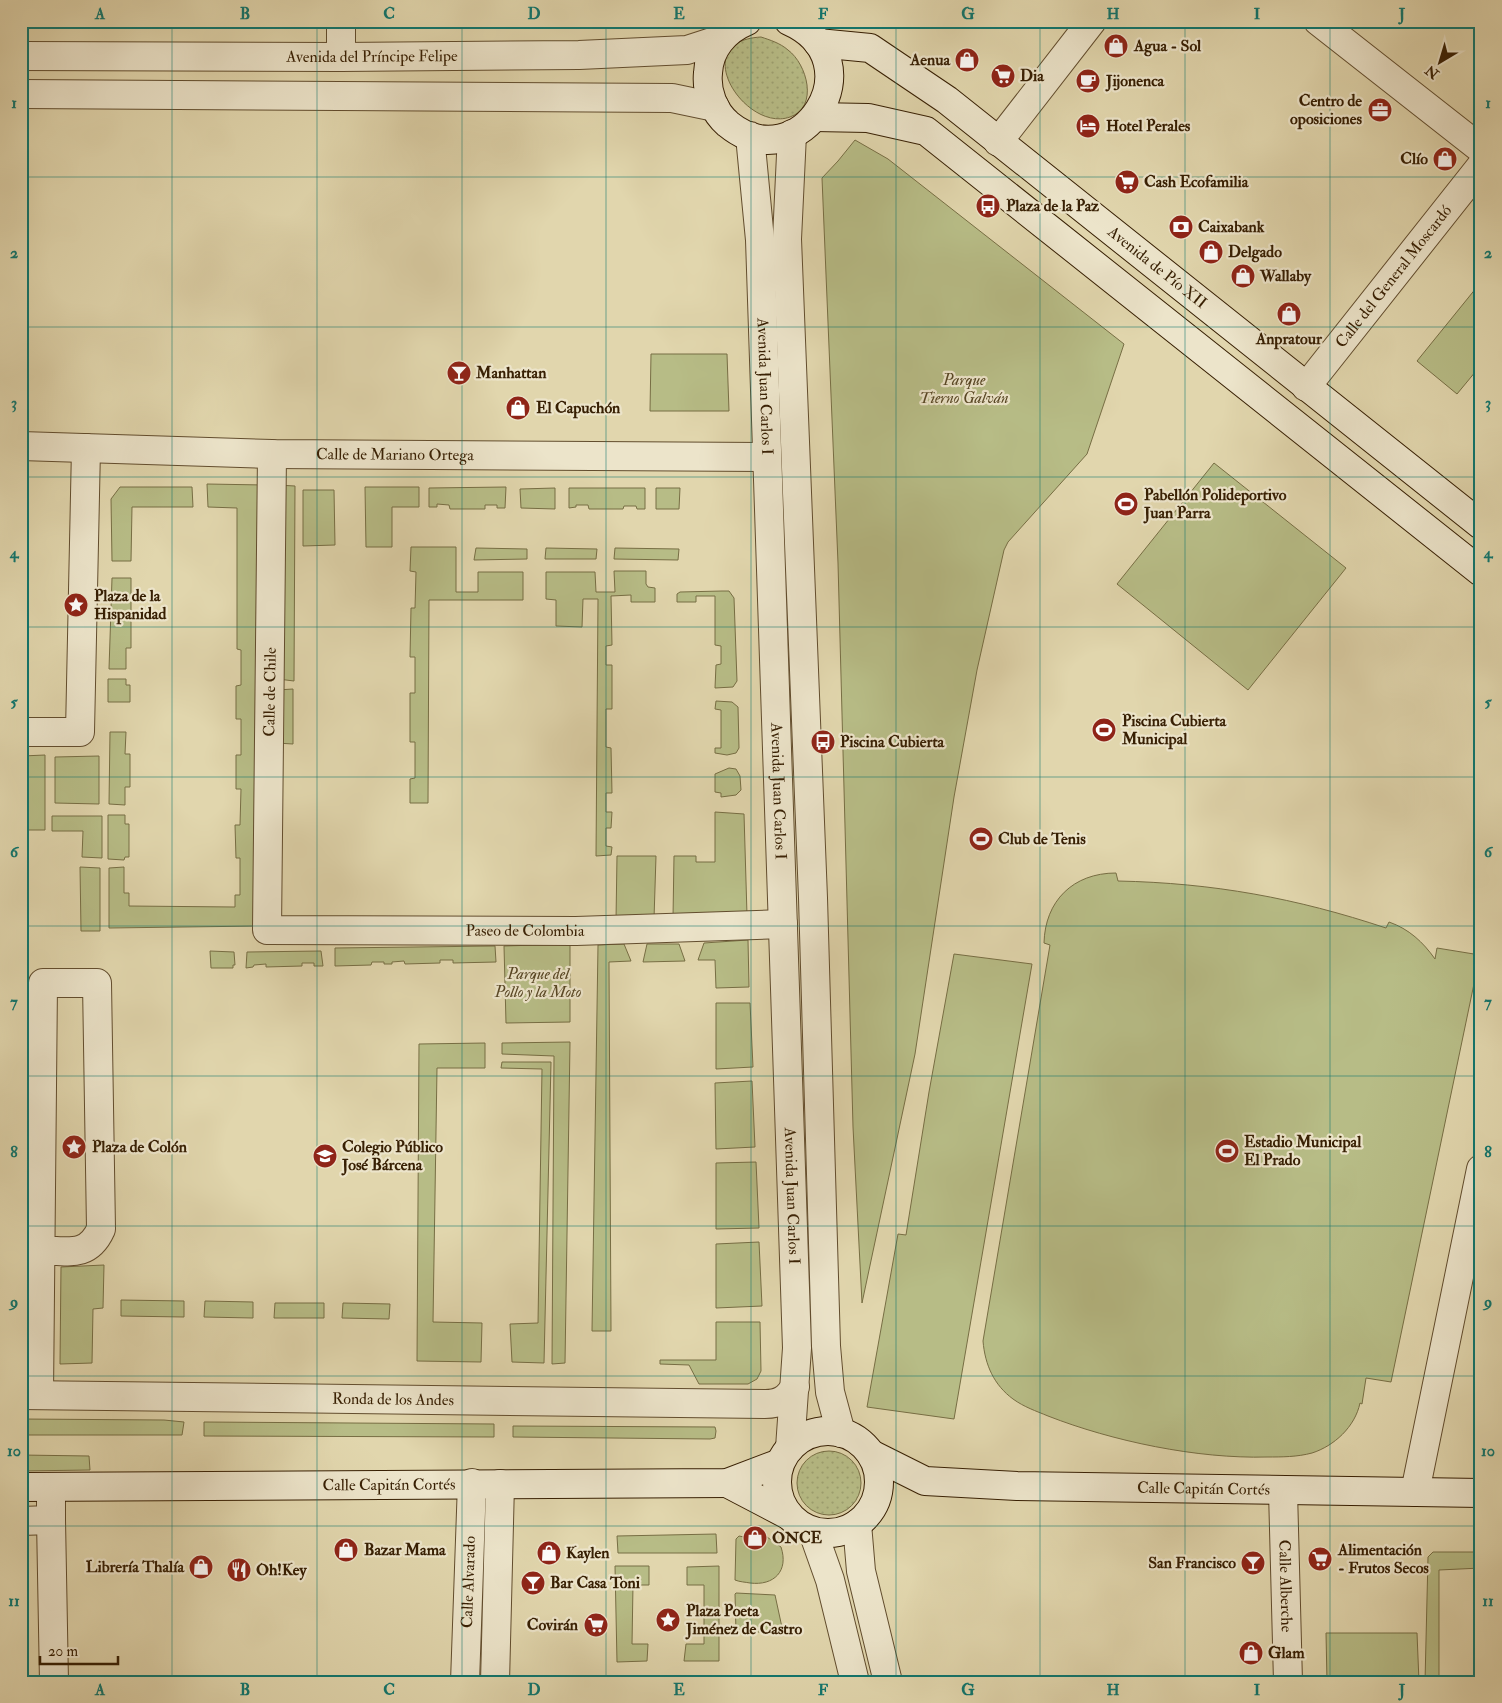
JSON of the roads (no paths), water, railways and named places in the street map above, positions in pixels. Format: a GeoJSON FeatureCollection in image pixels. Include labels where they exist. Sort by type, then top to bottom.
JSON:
{"type":"FeatureCollection","features":[{"type":"Feature","properties":{"kind":"street"},"geometry":{"type":"LineString","coordinates":[[341,21],[341,57]]}},
{"type":"Feature","properties":{"kind":"street"},"geometry":{"type":"LineString","coordinates":[[998,142],[1092,21]]}},
{"type":"Feature","properties":{"kind":"street"},"geometry":{"type":"LineString","coordinates":[[1318,21],[1481,149]]}},
{"type":"Feature","properties":{"kind":"street"},"geometry":{"type":"LineString","coordinates":[[737,26],[713,54],[708,69],[708,86],[715,107],[730,125],[750,136],[768,139],[780,138],[801,130],[815,117],[826,97],[829,69],[826,58],[818,43],[807,31],[793,22]]}},
{"type":"Feature","properties":{"kind":"street","name":"Avenida del Príncipe Felipe"},"geometry":{"type":"LineString","coordinates":[[21,56],[341,57],[579,55],[687,50],[737,26]]}},
{"type":"Feature","properties":{"kind":"street","name":"Avenida de Pío XII"},"geometry":{"type":"LineString","coordinates":[[818,43],[870,48],[947,100],[1481,525]]}},
{"type":"Feature","properties":{"kind":"street"},"geometry":{"type":"LineString","coordinates":[[21,94],[672,98],[715,107]]}},
{"type":"Feature","properties":{"kind":"street"},"geometry":{"type":"LineString","coordinates":[[815,117],[868,118],[926,131],[1481,572]]}},
{"type":"Feature","properties":{"kind":"street","name":"Avenida Juan Carlos I"},"geometry":{"type":"LineString","coordinates":[[792,134],[787,239],[813,898],[826,1346],[830,1392],[841,1433]]}},
{"type":"Feature","properties":{"kind":"street","name":"Avenida Juan Carlos I"},"geometry":{"type":"LineString","coordinates":[[750,136],[760,240],[798,1348],[787,1445]]}},
{"type":"Feature","properties":{"kind":"street","name":"Calle del General Moscardó"},"geometry":{"type":"LineString","coordinates":[[1306,387],[1481,166]]}},
{"type":"Feature","properties":{"kind":"street","name":"Calle de Mariano Ortega"},"geometry":{"type":"LineString","coordinates":[[21,446],[272,454],[767,457]]}},
{"type":"Feature","properties":{"kind":"street"},"geometry":{"type":"LineString","coordinates":[[21,732],[80,732],[86,448]]}},
{"type":"Feature","properties":{"kind":"street","name":"Calle de Chile"},"geometry":{"type":"LineString","coordinates":[[267,930],[272,454]]}},
{"type":"Feature","properties":{"kind":"street","name":"Paseo de Colombia"},"geometry":{"type":"LineString","coordinates":[[267,930],[576,931],[783,924]]}},
{"type":"Feature","properties":{"kind":"street"},"geometry":{"type":"LineString","coordinates":[[30,1395],[40,1254],[43,983],[98,983],[101,1229],[96,1241],[79,1251],[40,1254]]}},
{"type":"Feature","properties":{"kind":"street"},"geometry":{"type":"LineString","coordinates":[[1415,1492],[1481,1169]]}},
{"type":"Feature","properties":{"kind":"street","name":"Ronda de los Andes"},"geometry":{"type":"LineString","coordinates":[[30,1395],[774,1404],[790,1395],[794,1387]]}},
{"type":"Feature","properties":{"kind":"street"},"geometry":{"type":"LineString","coordinates":[[765,1404],[781,1411],[787,1445]]}},
{"type":"Feature","properties":{"kind":"street","name":"Calle Capitán Cortés"},"geometry":{"type":"LineString","coordinates":[[727,1482],[787,1445],[813,1433],[828,1431],[841,1433],[855,1439],[870,1454],[876,1466],[879,1479],[878,1493],[865,1515]]}},
{"type":"Feature","properties":{"kind":"street","name":"Calle Capitán Cortés"},"geometry":{"type":"LineString","coordinates":[[787,1445],[777,1475],[776,1487],[779,1499],[788,1515]]}},
{"type":"Feature","properties":{"kind":"street","name":"Calle Capitán Cortés"},"geometry":{"type":"LineString","coordinates":[[870,1454],[925,1481],[1017,1486],[1481,1493]]}},
{"type":"Feature","properties":{"kind":"street","name":"Calle Capitán Cortés"},"geometry":{"type":"LineString","coordinates":[[21,1487],[727,1482],[788,1515],[802,1527],[813,1532],[836,1533],[925,1481]]}},
{"type":"Feature","properties":{"kind":"street","name":"Calle Alvarado"},"geometry":{"type":"LineString","coordinates":[[465,1682],[472,1483]]}},
{"type":"Feature","properties":{"kind":"street","name":"Calle Alvarado"},"geometry":{"type":"LineString","coordinates":[[495,1682],[500,1484]]}},
{"type":"Feature","properties":{"kind":"street"},"geometry":{"type":"LineString","coordinates":[[51,1487],[54,1682]]}},
{"type":"Feature","properties":{"kind":"street","name":"Calle Alberche"},"geometry":{"type":"LineString","coordinates":[[1283,1491],[1288,1682]]}},
{"type":"Feature","properties":{"kind":"street"},"geometry":{"type":"LineString","coordinates":[[865,1515],[861,1571],[888,1682]]}},
{"type":"Feature","properties":{"kind":"street"},"geometry":{"type":"LineString","coordinates":[[21,1521],[51,1520]]}},
{"type":"Feature","properties":{"kind":"street"},"geometry":{"type":"LineString","coordinates":[[813,1532],[830,1580],[855,1682]]}},
{"type":"Feature","properties":{"kind":"place","name":"Agua - Sol"},"geometry":{"type":"Point","coordinates":[1116,46]}},
{"type":"Feature","properties":{"kind":"place","name":"Aenua"},"geometry":{"type":"Point","coordinates":[967,60]}},
{"type":"Feature","properties":{"kind":"place","name":"Dia"},"geometry":{"type":"Point","coordinates":[1003,76]}},
{"type":"Feature","properties":{"kind":"place","name":"Jijonenca"},"geometry":{"type":"Point","coordinates":[1088,81]}},
{"type":"Feature","properties":{"kind":"place","name":"Centro de oposiciones"},"geometry":{"type":"Point","coordinates":[1380,110]}},
{"type":"Feature","properties":{"kind":"place","name":"Hotel Perales"},"geometry":{"type":"Point","coordinates":[1088,126]}},
{"type":"Feature","properties":{"kind":"place","name":"Clío"},"geometry":{"type":"Point","coordinates":[1445,159]}},
{"type":"Feature","properties":{"kind":"place","name":"Cash Ecofamilia"},"geometry":{"type":"Point","coordinates":[1127,182]}},
{"type":"Feature","properties":{"kind":"place","name":"Plaza de la Paz"},"geometry":{"type":"Point","coordinates":[988,206]}},
{"type":"Feature","properties":{"kind":"place","name":"Caixabank"},"geometry":{"type":"Point","coordinates":[1181,227]}},
{"type":"Feature","properties":{"kind":"place","name":"Delgado"},"geometry":{"type":"Point","coordinates":[1211,252]}},
{"type":"Feature","properties":{"kind":"place","name":"Wallaby"},"geometry":{"type":"Point","coordinates":[1243,276]}},
{"type":"Feature","properties":{"kind":"place","name":"Anpratour"},"geometry":{"type":"Point","coordinates":[1289,314]}},
{"type":"Feature","properties":{"kind":"place","name":"Manhattan"},"geometry":{"type":"Point","coordinates":[459,373]}},
{"type":"Feature","properties":{"kind":"place","name":"El Capuchón"},"geometry":{"type":"Point","coordinates":[518,408]}},
{"type":"Feature","properties":{"kind":"place","name":"Pabellón Polideportivo Juan Parra"},"geometry":{"type":"Point","coordinates":[1126,504]}},
{"type":"Feature","properties":{"kind":"place","name":"Plaza de la Hispanidad"},"geometry":{"type":"Point","coordinates":[76,605]}},
{"type":"Feature","properties":{"kind":"place","name":"Piscina Cubierta Municipal"},"geometry":{"type":"Point","coordinates":[1104,730]}},
{"type":"Feature","properties":{"kind":"place","name":"Piscina Cubierta"},"geometry":{"type":"Point","coordinates":[823,742]}},
{"type":"Feature","properties":{"kind":"place","name":"Club de Tenis"},"geometry":{"type":"Point","coordinates":[981,839]}},
{"type":"Feature","properties":{"kind":"place","name":"Plaza de Colón"},"geometry":{"type":"Point","coordinates":[74,1147]}},
{"type":"Feature","properties":{"kind":"place","name":"Estadio Municipal El Prado"},"geometry":{"type":"Point","coordinates":[1227,1151]}},
{"type":"Feature","properties":{"kind":"place","name":"Colegio Público José Bárcena"},"geometry":{"type":"Point","coordinates":[325,1156]}},
{"type":"Feature","properties":{"kind":"place","name":"ONCE"},"geometry":{"type":"Point","coordinates":[755,1538]}},
{"type":"Feature","properties":{"kind":"place","name":"Bazar Mama"},"geometry":{"type":"Point","coordinates":[346,1550]}},
{"type":"Feature","properties":{"kind":"place","name":"Kaylen"},"geometry":{"type":"Point","coordinates":[549,1553]}},
{"type":"Feature","properties":{"kind":"place","name":"Alimentación - Frutos Secos"},"geometry":{"type":"Point","coordinates":[1320,1559]}},
{"type":"Feature","properties":{"kind":"place","name":"San Francisco"},"geometry":{"type":"Point","coordinates":[1253,1563]}},
{"type":"Feature","properties":{"kind":"place","name":"Librería Thalía"},"geometry":{"type":"Point","coordinates":[201,1567]}},
{"type":"Feature","properties":{"kind":"place","name":"Oh!Key"},"geometry":{"type":"Point","coordinates":[239,1570]}},
{"type":"Feature","properties":{"kind":"place","name":"Bar Casa Toni"},"geometry":{"type":"Point","coordinates":[533,1583]}},
{"type":"Feature","properties":{"kind":"place","name":"Plaza Poeta Jiménez de Castro"},"geometry":{"type":"Point","coordinates":[668,1620]}},
{"type":"Feature","properties":{"kind":"place","name":"Covirán"},"geometry":{"type":"Point","coordinates":[596,1625]}},
{"type":"Feature","properties":{"kind":"place","name":"Glam"},"geometry":{"type":"Point","coordinates":[1251,1653]}},
{"type":"Feature","properties":{"kind":"park label","name":"Parque Tierno Galván"},"geometry":{"type":"Point","coordinates":[964,389]}},
{"type":"Feature","properties":{"kind":"park label","name":"Parque del Pollo y la Moto"},"geometry":{"type":"Point","coordinates":[538,983]}}]}
